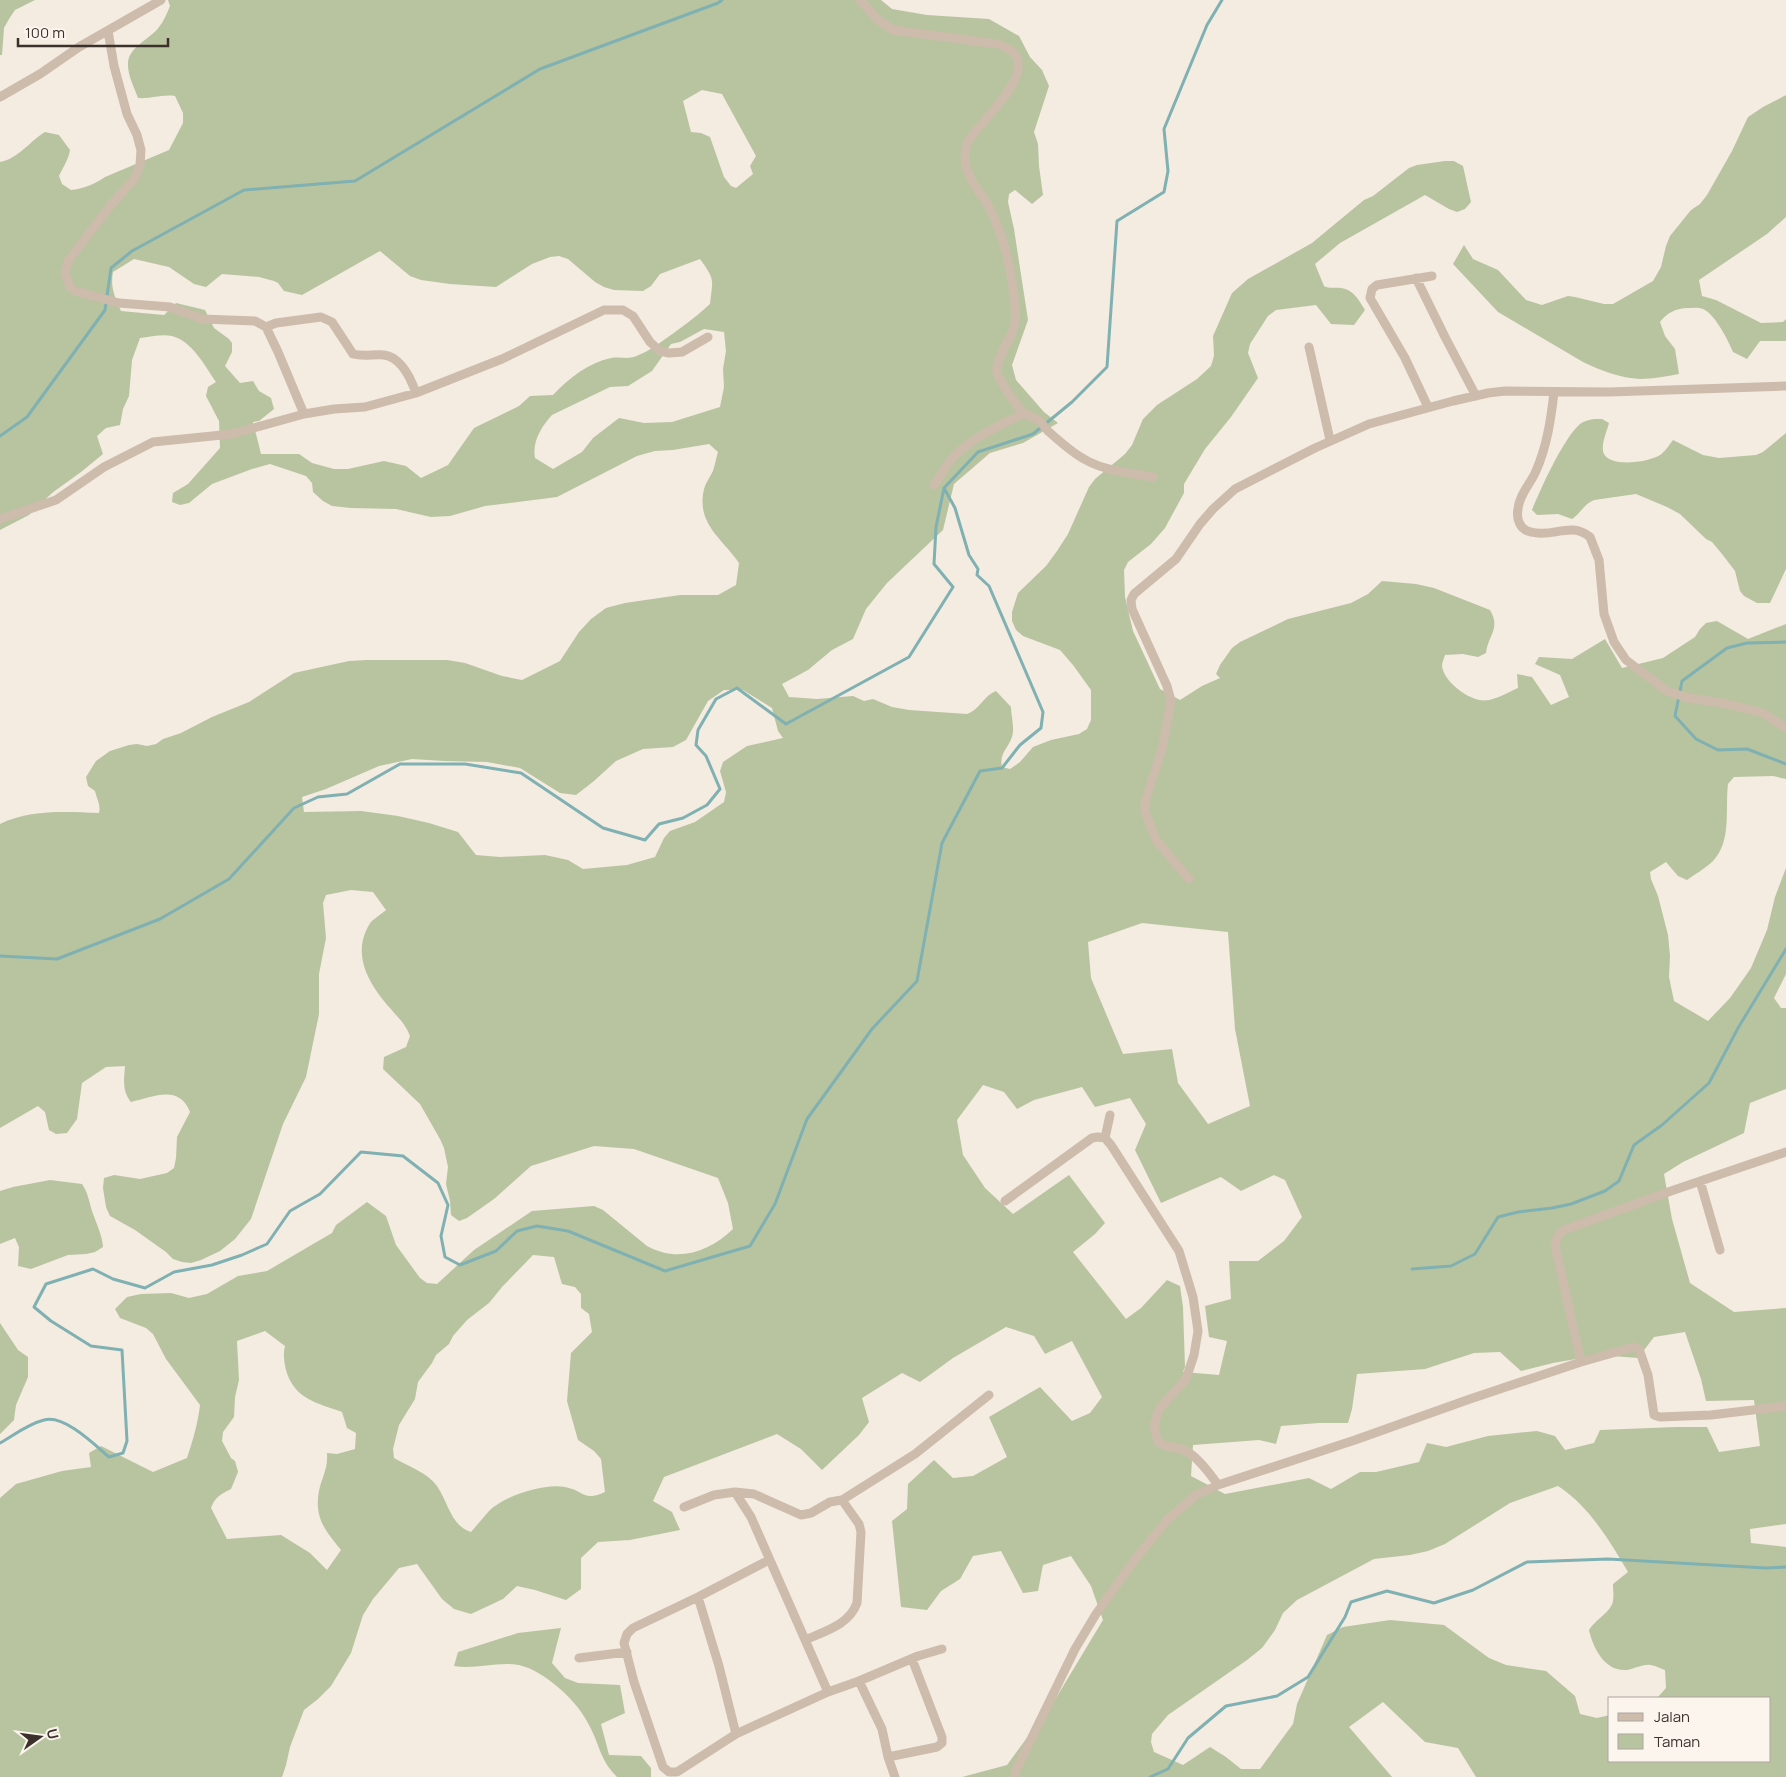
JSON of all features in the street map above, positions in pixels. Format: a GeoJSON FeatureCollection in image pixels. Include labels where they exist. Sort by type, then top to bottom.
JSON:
{"type":"FeatureCollection","features":[{"type":"Feature","properties":{"kind":"street"},"geometry":{"type":"LineString","coordinates":[[0,97],[108,30],[161,0]]}},
{"type":"Feature","properties":{"kind":"street"},"geometry":{"type":"LineString","coordinates":[[860,0],[877,19],[893,30],[997,44],[1010,49],[1016,56],[1018,66],[1014,83],[1009,93],[970,138],[965,151],[965,160],[970,178],[991,210],[1006,255],[1015,308],[1012,336],[1000,358],[997,373],[1024,413],[1039,420],[1048,431],[1083,459],[1118,470],[1153,476]]}},
{"type":"Feature","properties":{"kind":"street"},"geometry":{"type":"LineString","coordinates":[[108,30],[114,66],[127,114],[137,135],[141,150],[140,165],[135,178],[99,220],[68,261],[65,273],[70,286],[75,291],[119,302],[170,307],[202,319],[255,321],[266,327],[304,414]]}},
{"type":"Feature","properties":{"kind":"street"},"geometry":{"type":"LineString","coordinates":[[1428,407],[1405,358],[1370,298],[1372,289],[1377,285],[1432,276]]}},
{"type":"Feature","properties":{"kind":"street"},"geometry":{"type":"LineString","coordinates":[[1416,278],[1476,396]]}},
{"type":"Feature","properties":{"kind":"street"},"geometry":{"type":"LineString","coordinates":[[0,519],[56,500],[104,467],[153,442],[232,434],[304,414],[334,409],[365,407],[416,393],[502,358],[604,310],[623,310],[633,316],[650,342],[660,351],[669,353],[682,352],[708,337]]}},
{"type":"Feature","properties":{"kind":"street"},"geometry":{"type":"LineString","coordinates":[[266,327],[276,322],[321,317],[332,322],[352,354],[362,357],[386,355],[393,358],[408,374],[416,393]]}},
{"type":"Feature","properties":{"kind":"street"},"geometry":{"type":"LineString","coordinates":[[1309,347],[1330,440]]}},
{"type":"Feature","properties":{"kind":"street"},"geometry":{"type":"LineString","coordinates":[[1189,879],[1156,840],[1144,811],[1145,802],[1162,749],[1171,701],[1167,686],[1132,609],[1131,600],[1134,594],[1176,559],[1200,524],[1225,497],[1330,440],[1369,424],[1428,407],[1476,396],[1505,391],[1634,392],[1786,386]]}},
{"type":"Feature","properties":{"kind":"street"},"geometry":{"type":"LineString","coordinates":[[1554,392],[1550,423],[1539,462],[1533,478],[1518,505],[1519,523],[1523,528],[1533,533],[1542,534],[1576,529],[1590,537],[1599,560],[1604,614],[1614,642],[1626,660],[1668,691],[1688,698],[1723,703],[1763,713],[1786,728]]}},
{"type":"Feature","properties":{"kind":"street"},"geometry":{"type":"LineString","coordinates":[[934,485],[950,461],[969,444],[983,434],[1024,413]]}},
{"type":"Feature","properties":{"kind":"street"},"geometry":{"type":"LineString","coordinates":[[1105,1138],[1110,1115]]}},
{"type":"Feature","properties":{"kind":"street"},"geometry":{"type":"LineString","coordinates":[[1005,1201],[1092,1138],[1105,1138],[1111,1145],[1179,1251],[1193,1296],[1198,1331],[1194,1355],[1186,1379],[1159,1409],[1154,1425],[1158,1442],[1166,1447],[1185,1451],[1207,1470],[1218,1485]]}},
{"type":"Feature","properties":{"kind":"street"},"geometry":{"type":"LineString","coordinates":[[1581,1362],[1555,1245],[1559,1234],[1564,1230],[1786,1152]]}},
{"type":"Feature","properties":{"kind":"street"},"geometry":{"type":"LineString","coordinates":[[1700,1181],[1720,1250]]}},
{"type":"Feature","properties":{"kind":"street"},"geometry":{"type":"LineString","coordinates":[[1016,1777],[1016,1770],[1075,1649],[1096,1614],[1133,1562],[1167,1520],[1196,1495],[1218,1485],[1346,1443],[1470,1399],[1581,1362],[1634,1347],[1639,1349],[1648,1375],[1656,1416],[1711,1415],[1786,1406]]}},
{"type":"Feature","properties":{"kind":"street"},"geometry":{"type":"LineString","coordinates":[[684,1507],[714,1495],[736,1492],[754,1494],[801,1515],[810,1513],[830,1502],[842,1500],[915,1454],[988,1395]]}},
{"type":"Feature","properties":{"kind":"street"},"geometry":{"type":"LineString","coordinates":[[736,1492],[751,1517],[828,1692]]}},
{"type":"Feature","properties":{"kind":"street"},"geometry":{"type":"LineString","coordinates":[[805,1640],[847,1619],[854,1611],[857,1602],[861,1532],[859,1524],[842,1500]]}},
{"type":"Feature","properties":{"kind":"street"},"geometry":{"type":"LineString","coordinates":[[663,1777],[663,1767],[634,1682],[626,1652],[624,1643],[627,1634],[633,1628],[698,1598],[769,1560]]}},
{"type":"Feature","properties":{"kind":"street"},"geometry":{"type":"LineString","coordinates":[[698,1598],[719,1666],[736,1734]]}},
{"type":"Feature","properties":{"kind":"street"},"geometry":{"type":"LineString","coordinates":[[663,1767],[669,1772],[677,1772],[736,1734],[828,1692],[942,1649]]}},
{"type":"Feature","properties":{"kind":"street"},"geometry":{"type":"LineString","coordinates":[[579,1658],[626,1652]]}},
{"type":"Feature","properties":{"kind":"street"},"geometry":{"type":"LineString","coordinates":[[888,1758],[937,1746],[942,1743],[942,1737],[912,1659]]}},
{"type":"Feature","properties":{"kind":"street"},"geometry":{"type":"LineString","coordinates":[[858,1681],[882,1729],[888,1758],[895,1777]]}},
{"type":"Feature","properties":{"kind":"green space"},"geometry":{"type":"Polygon","coordinates":[[[0,0],[35,0],[15,10],[9,19],[4,28],[2,55],[0,55],[0,0]]]}},
{"type":"Feature","properties":{"kind":"green space"},"geometry":{"type":"Polygon","coordinates":[[[168,0],[881,0],[892,9],[927,15],[989,19],[1019,36],[1030,57],[1042,70],[1049,86],[1034,132],[1038,144],[1043,195],[1032,204],[1015,190],[1009,194],[1008,202],[1028,320],[1012,365],[1016,380],[1044,412],[1058,423],[1023,443],[990,453],[954,484],[943,530],[887,583],[866,609],[853,639],[832,650],[808,670],[782,684],[789,697],[817,699],[853,696],[864,701],[873,699],[892,707],[909,710],[967,714],[972,712],[996,691],[1011,707],[1013,733],[1001,762],[1002,767],[1010,769],[1020,762],[1033,747],[1051,740],[1079,734],[1087,729],[1091,720],[1091,690],[1073,665],[1060,650],[1023,636],[1016,630],[1012,621],[1012,612],[1018,593],[1046,566],[1057,551],[1068,534],[1089,487],[1095,479],[1125,454],[1132,445],[1143,419],[1157,405],[1197,379],[1211,366],[1214,356],[1213,336],[1232,293],[1248,279],[1312,243],[1364,200],[1373,196],[1409,168],[1445,161],[1454,161],[1463,166],[1471,202],[1465,209],[1457,212],[1425,195],[1340,243],[1315,264],[1324,286],[1345,289],[1360,302],[1365,310],[1354,325],[1331,324],[1316,305],[1276,310],[1268,316],[1250,344],[1248,353],[1258,378],[1231,417],[1205,449],[1184,484],[1184,493],[1165,528],[1151,544],[1128,562],[1124,570],[1125,597],[1133,631],[1160,689],[1180,700],[1202,686],[1220,678],[1216,674],[1220,665],[1232,648],[1240,642],[1288,619],[1351,603],[1368,594],[1382,581],[1416,584],[1434,588],[1490,610],[1494,627],[1486,653],[1478,657],[1463,654],[1445,655],[1442,665],[1448,679],[1460,691],[1475,699],[1482,700],[1496,698],[1518,688],[1517,674],[1532,677],[1551,705],[1569,697],[1560,675],[1535,664],[1539,657],[1572,659],[1605,639],[1622,668],[1663,658],[1695,637],[1706,623],[1717,621],[1748,639],[1786,624],[1786,779],[1773,776],[1734,777],[1728,784],[1723,844],[1713,861],[1687,880],[1678,876],[1666,862],[1650,872],[1668,935],[1669,977],[1674,1001],[1708,1021],[1730,998],[1751,968],[1767,930],[1775,897],[1786,868],[1786,974],[1774,998],[1781,1008],[1786,1008],[1786,1089],[1750,1103],[1744,1133],[1683,1162],[1664,1174],[1672,1219],[1690,1283],[1734,1312],[1786,1308],[1786,1524],[1750,1529],[1751,1543],[1786,1547],[1786,1777],[1476,1777],[1458,1748],[1425,1742],[1383,1702],[1349,1727],[1392,1777],[962,1777],[1007,1765],[1056,1698],[1103,1620],[1091,1586],[1071,1556],[1043,1565],[1038,1591],[1023,1593],[1001,1551],[973,1556],[960,1579],[941,1591],[927,1610],[901,1607],[892,1521],[907,1509],[908,1484],[934,1460],[953,1478],[973,1476],[1007,1457],[989,1417],[1040,1387],[1072,1421],[1090,1413],[1102,1397],[1072,1341],[1045,1354],[1034,1336],[1006,1327],[953,1358],[920,1382],[902,1373],[862,1398],[869,1422],[859,1435],[822,1470],[801,1449],[777,1434],[664,1477],[653,1501],[672,1512],[680,1530],[630,1540],[598,1542],[581,1558],[581,1589],[566,1600],[517,1586],[503,1599],[471,1614],[454,1609],[442,1599],[417,1564],[399,1568],[373,1599],[363,1615],[351,1653],[331,1686],[304,1710],[290,1747],[282,1777],[0,1777],[0,1498],[16,1484],[62,1471],[91,1467],[89,1453],[101,1446],[153,1472],[187,1458],[195,1432],[200,1405],[166,1359],[153,1334],[146,1328],[120,1318],[115,1309],[127,1297],[141,1294],[171,1293],[189,1298],[207,1294],[238,1276],[267,1271],[332,1233],[336,1225],[367,1202],[386,1216],[396,1245],[420,1278],[427,1283],[437,1284],[474,1250],[532,1211],[594,1206],[603,1210],[647,1246],[670,1254],[682,1254],[703,1249],[714,1244],[733,1229],[728,1203],[718,1178],[634,1149],[594,1146],[531,1166],[494,1199],[467,1218],[459,1221],[451,1215],[446,1184],[448,1167],[440,1139],[420,1104],[383,1069],[384,1057],[406,1047],[410,1036],[404,1024],[376,990],[362,959],[364,937],[369,925],[386,910],[373,892],[351,890],[326,895],[323,903],[326,938],[319,974],[319,1014],[306,1077],[283,1124],[251,1219],[235,1239],[220,1251],[191,1263],[182,1262],[173,1259],[135,1230],[110,1216],[106,1207],[103,1188],[104,1178],[114,1175],[140,1179],[167,1173],[174,1168],[177,1137],[190,1112],[185,1103],[172,1095],[156,1096],[131,1102],[125,1089],[125,1066],[106,1067],[82,1083],[77,1119],[67,1133],[56,1134],[49,1130],[45,1112],[38,1106],[0,1128],[0,824],[24,816],[49,812],[99,813],[95,791],[88,786],[86,777],[96,761],[110,751],[129,745],[147,746],[156,744],[163,739],[181,733],[212,717],[249,702],[294,673],[349,661],[447,660],[465,663],[502,676],[522,680],[560,661],[579,632],[591,619],[606,608],[625,603],[680,595],[718,595],[736,585],[739,563],[712,530],[704,512],[704,489],[713,471],[718,452],[709,444],[655,451],[637,456],[557,497],[485,506],[450,516],[431,517],[396,509],[332,506],[313,492],[312,483],[306,476],[270,464],[212,484],[189,503],[180,505],[172,502],[173,493],[188,484],[220,448],[219,421],[206,396],[208,387],[216,382],[203,362],[186,343],[168,335],[140,338],[132,360],[129,396],[123,409],[120,425],[106,428],[97,436],[103,454],[52,493],[29,515],[0,530],[0,162],[18,154],[45,132],[59,135],[70,150],[67,161],[59,176],[62,184],[71,190],[89,186],[105,177],[169,150],[183,123],[183,113],[175,96],[138,98],[128,69],[131,53],[164,20],[170,6],[168,0]],[[702,90],[683,101],[691,132],[701,133],[710,137],[724,177],[731,186],[736,188],[753,174],[750,166],[756,156],[722,94],[702,90]],[[380,251],[302,295],[284,291],[278,283],[259,277],[222,274],[206,287],[194,284],[169,267],[134,259],[113,272],[112,277],[114,292],[121,311],[164,315],[176,303],[205,310],[214,328],[232,343],[232,352],[225,366],[240,383],[253,381],[259,391],[271,398],[274,409],[259,421],[253,422],[261,454],[299,454],[312,463],[334,469],[348,469],[384,461],[406,466],[421,478],[448,465],[474,428],[519,406],[530,396],[553,395],[572,377],[594,363],[611,358],[636,356],[656,345],[710,304],[712,280],[700,259],[660,274],[651,286],[643,291],[614,290],[595,282],[568,259],[559,256],[550,257],[532,264],[496,287],[450,284],[421,280],[410,276],[380,251]],[[704,329],[680,342],[671,344],[652,371],[628,386],[610,387],[552,415],[538,435],[534,452],[535,458],[553,469],[582,452],[593,438],[619,418],[644,423],[672,422],[720,407],[724,387],[723,369],[726,351],[724,332],[704,329]],[[724,690],[708,701],[686,740],[673,747],[643,749],[616,761],[576,795],[560,793],[520,768],[487,762],[412,759],[379,766],[326,789],[302,797],[304,812],[361,811],[398,816],[429,823],[458,832],[476,855],[500,857],[545,855],[568,860],[583,869],[627,865],[655,857],[664,838],[670,831],[695,822],[724,802],[726,792],[720,771],[723,762],[747,746],[783,738],[778,731],[772,708],[743,690],[724,690]],[[1142,923],[1088,942],[1091,978],[1123,1054],[1172,1049],[1178,1083],[1208,1124],[1250,1106],[1235,1029],[1228,932],[1142,923]],[[983,1085],[957,1120],[963,1155],[985,1188],[1013,1214],[1069,1175],[1105,1223],[1073,1252],[1126,1319],[1141,1308],[1167,1280],[1180,1286],[1183,1307],[1185,1367],[1183,1372],[1219,1375],[1227,1341],[1209,1337],[1205,1306],[1231,1299],[1229,1261],[1258,1261],[1284,1241],[1302,1217],[1285,1180],[1274,1175],[1241,1191],[1221,1177],[1161,1203],[1135,1150],[1146,1124],[1130,1098],[1095,1107],[1082,1087],[1034,1100],[1017,1109],[1004,1092],[983,1085]],[[533,1255],[489,1303],[467,1320],[453,1336],[449,1344],[436,1355],[418,1382],[415,1399],[399,1425],[393,1449],[394,1458],[433,1481],[441,1492],[454,1519],[464,1529],[471,1532],[496,1505],[525,1492],[556,1486],[572,1489],[588,1496],[605,1492],[601,1459],[594,1451],[578,1440],[567,1401],[571,1353],[592,1332],[589,1314],[581,1308],[581,1294],[575,1287],[562,1284],[554,1257],[533,1255]],[[265,1331],[237,1341],[239,1380],[235,1397],[234,1417],[223,1432],[222,1441],[231,1458],[235,1461],[238,1472],[231,1489],[219,1496],[211,1508],[227,1539],[281,1535],[310,1553],[327,1570],[341,1550],[322,1523],[318,1509],[319,1491],[326,1469],[327,1453],[337,1454],[355,1449],[356,1433],[347,1428],[342,1412],[308,1399],[295,1388],[286,1370],[285,1346],[265,1331]],[[1685,1332],[1654,1337],[1638,1358],[1599,1355],[1521,1371],[1500,1352],[1474,1353],[1425,1369],[1357,1374],[1348,1423],[1281,1426],[1276,1444],[1259,1440],[1193,1445],[1191,1476],[1225,1494],[1309,1478],[1331,1489],[1360,1472],[1376,1472],[1419,1462],[1427,1443],[1446,1447],[1488,1436],[1537,1431],[1555,1436],[1565,1450],[1594,1443],[1600,1430],[1676,1427],[1707,1427],[1719,1452],[1760,1446],[1754,1400],[1706,1401],[1701,1379],[1685,1332]],[[1558,1486],[1510,1503],[1445,1544],[1428,1551],[1410,1555],[1374,1559],[1297,1600],[1283,1613],[1275,1630],[1262,1648],[1168,1715],[1152,1734],[1151,1742],[1154,1752],[1183,1765],[1210,1747],[1241,1769],[1260,1769],[1293,1724],[1297,1704],[1327,1635],[1343,1627],[1390,1620],[1444,1625],[1489,1658],[1506,1665],[1546,1671],[1575,1696],[1580,1714],[1597,1718],[1608,1715],[1608,1762],[1771,1762],[1771,1697],[1658,1697],[1666,1688],[1665,1670],[1647,1665],[1619,1670],[1601,1658],[1589,1630],[1612,1605],[1613,1584],[1628,1572],[1598,1525],[1579,1503],[1558,1486]]]}},
{"type":"Feature","properties":{"kind":"green space"},"geometry":{"type":"Polygon","coordinates":[[[1786,95],[1786,217],[1767,234],[1699,280],[1702,296],[1716,300],[1761,323],[1783,322],[1786,319],[1786,341],[1760,341],[1747,359],[1733,352],[1721,328],[1708,312],[1697,308],[1684,308],[1669,314],[1660,322],[1665,336],[1675,349],[1679,374],[1640,379],[1618,376],[1583,362],[1498,312],[1453,264],[1464,245],[1473,259],[1498,270],[1526,300],[1542,305],[1568,296],[1604,304],[1613,304],[1653,281],[1661,267],[1670,236],[1691,210],[1700,204],[1707,195],[1732,151],[1748,117],[1786,95]]]}},
{"type":"Feature","properties":{"kind":"green space"},"geometry":{"type":"Polygon","coordinates":[[[1602,419],[1609,423],[1603,443],[1604,454],[1608,458],[1622,462],[1655,458],[1664,452],[1673,440],[1703,455],[1719,458],[1756,455],[1763,452],[1786,433],[1786,569],[1770,603],[1757,603],[1744,596],[1740,591],[1735,571],[1722,554],[1712,542],[1706,539],[1680,514],[1636,494],[1594,500],[1572,519],[1558,514],[1537,515],[1532,510],[1547,477],[1573,431],[1585,421],[1602,419]]]}},
{"type":"Feature","properties":{"kind":"green space"},"geometry":{"type":"Polygon","coordinates":[[[50,1180],[82,1184],[100,1233],[103,1247],[95,1252],[68,1255],[31,1269],[18,1266],[19,1247],[15,1238],[0,1244],[0,1191],[50,1180]]]}},
{"type":"Feature","properties":{"kind":"green space"},"geometry":{"type":"Polygon","coordinates":[[[0,1323],[18,1350],[28,1357],[28,1377],[16,1405],[14,1420],[0,1434],[0,1323]]]}},
{"type":"Feature","properties":{"kind":"green space"},"geometry":{"type":"Polygon","coordinates":[[[561,1628],[552,1663],[565,1678],[578,1683],[620,1685],[625,1713],[601,1724],[609,1755],[641,1756],[651,1768],[651,1777],[617,1777],[603,1758],[585,1717],[570,1698],[540,1674],[529,1668],[511,1664],[470,1667],[454,1666],[458,1652],[518,1633],[561,1628]]]}},
{"type":"Feature","properties":{"kind":"waterway"},"geometry":{"type":"LineString","coordinates":[[0,436],[27,417],[105,310],[111,268],[132,251],[244,190],[355,181],[540,69],[722,0]]}},
{"type":"Feature","properties":{"kind":"waterway"},"geometry":{"type":"LineString","coordinates":[[0,956],[57,959],[160,919],[229,879],[294,808],[318,797],[347,794],[400,764],[465,764],[521,773],[603,828],[645,840],[659,824],[683,818],[707,805],[720,789],[706,756],[696,745],[698,730],[716,699],[737,688],[786,724],[909,657],[953,587],[934,564],[936,527],[944,488],[978,452],[1033,434],[1072,402],[1107,367],[1117,221],[1164,192],[1168,171],[1164,129],[1207,25],[1222,0]]}},
{"type":"Feature","properties":{"kind":"waterway"},"geometry":{"type":"LineString","coordinates":[[0,1443],[32,1424],[52,1419],[70,1426],[88,1438],[109,1457],[123,1453],[127,1441],[122,1350],[91,1346],[51,1321],[34,1307],[46,1284],[93,1269],[113,1279],[145,1288],[174,1272],[212,1265],[242,1255],[267,1244],[290,1211],[320,1194],[361,1152],[403,1156],[438,1183],[448,1205],[441,1236],[445,1257],[460,1265],[496,1251],[517,1231],[537,1226],[568,1231],[665,1271],[750,1246],[775,1204],[807,1119],[872,1029],[917,981],[942,843],[980,771],[1002,768],[1020,745],[1041,728],[1043,712],[989,586],[977,575],[978,569],[969,555],[955,508],[944,488]]}},
{"type":"Feature","properties":{"kind":"waterway"},"geometry":{"type":"LineString","coordinates":[[1786,642],[1747,643],[1727,648],[1682,681],[1675,716],[1696,739],[1718,750],[1747,749],[1786,764]]}},
{"type":"Feature","properties":{"kind":"waterway"},"geometry":{"type":"LineString","coordinates":[[1412,1269],[1451,1266],[1475,1254],[1498,1217],[1571,1204],[1605,1191],[1619,1181],[1634,1145],[1662,1125],[1709,1083],[1738,1028],[1786,949]]}},
{"type":"Feature","properties":{"kind":"waterway"},"geometry":{"type":"LineString","coordinates":[[1150,1777],[1168,1769],[1188,1738],[1226,1706],[1277,1696],[1308,1677],[1345,1617],[1351,1602],[1387,1591],[1434,1603],[1473,1590],[1527,1562],[1608,1559],[1766,1568],[1786,1567]]}}]}
